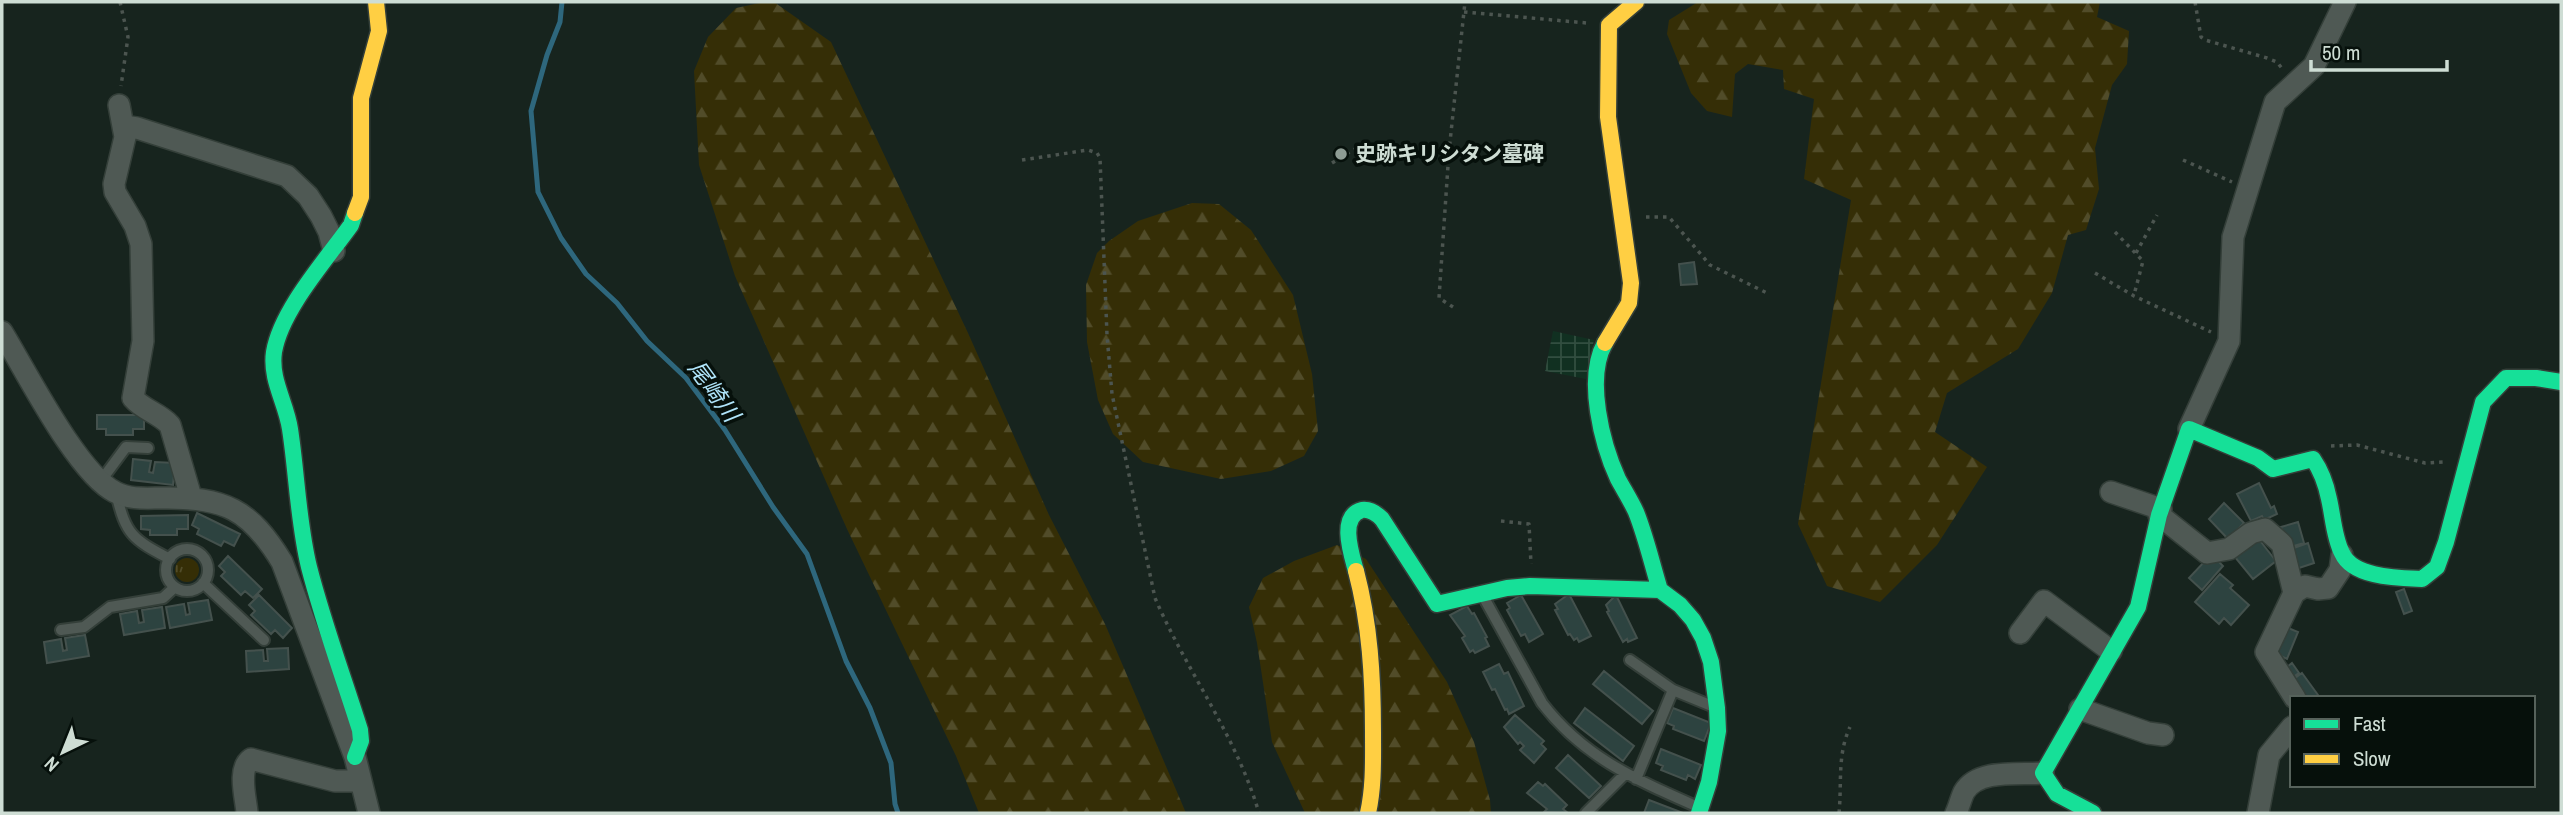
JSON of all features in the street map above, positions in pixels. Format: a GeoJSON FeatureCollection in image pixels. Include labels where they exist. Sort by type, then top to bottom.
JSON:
{"type":"FeatureCollection","features":[{"type":"Feature","properties":{"kind":"street"},"geometry":{"type":"LineString","coordinates":[[355,757],[361,741],[360,730],[309,565],[301,522],[290,426],[274,378],[274,353],[290,310],[351,225],[361,197],[361,98],[379,31],[376,2]]}},
{"type":"Feature","properties":{"kind":"street"},"geometry":{"type":"LineString","coordinates":[[1636,2],[1609,25],[1608,117],[1631,283],[1629,303],[1600,352],[1595,380],[1597,411],[1616,476],[1636,512],[1660,590]]}},
{"type":"Feature","properties":{"kind":"street"},"geometry":{"type":"LineString","coordinates":[[2043,774],[2138,607],[2160,512],[2189,429],[2229,341],[2234,237],[2275,102],[2314,66],[2345,2]]}},
{"type":"Feature","properties":{"kind":"street"},"geometry":{"type":"LineString","coordinates":[[119,105],[118,112],[125,137],[114,184],[115,192],[135,226],[141,244],[143,341],[132,394],[139,405],[164,418],[170,425],[191,497]]}},
{"type":"Feature","properties":{"kind":"street"},"geometry":{"type":"LineString","coordinates":[[124,126],[287,176],[308,196],[321,216],[334,251]]}},
{"type":"Feature","properties":{"kind":"street"},"geometry":{"type":"LineString","coordinates":[[2,332],[68,442],[83,464],[108,488],[135,498],[191,497],[213,501],[234,509],[267,537],[282,562],[355,757],[369,813]]}},
{"type":"Feature","properties":{"kind":"street"},"geometry":{"type":"LineString","coordinates":[[2342,555],[2362,571],[2388,578],[2422,579],[2430,574],[2437,567],[2446,542],[2483,402],[2506,378],[2536,378],[2561,382]]}},
{"type":"Feature","properties":{"kind":"street"},"geometry":{"type":"LineString","coordinates":[[2189,429],[2258,458],[2273,470],[2313,459],[2326,484],[2342,555],[2340,570],[2328,588],[2305,586],[2294,593],[2266,652],[2294,696]]}},
{"type":"Feature","properties":{"kind":"street"},"geometry":{"type":"LineString","coordinates":[[2111,492],[2160,512],[2207,553],[2229,549],[2251,533],[2265,528],[2281,544],[2294,593]]}},
{"type":"Feature","properties":{"kind":"street"},"geometry":{"type":"LineString","coordinates":[[1368,813],[1373,794],[1373,686],[1365,608],[1348,534],[1352,518],[1362,510],[1374,511],[1382,519],[1437,604],[1530,586],[1660,590],[1680,605],[1703,638],[1711,662],[1718,731],[1707,811]]}},
{"type":"Feature","properties":{"kind":"street"},"geometry":{"type":"LineString","coordinates":[[2020,633],[2044,601],[2111,651]]}},
{"type":"Feature","properties":{"kind":"street"},"geometry":{"type":"LineString","coordinates":[[2080,709],[2148,733],[2163,735]]}},
{"type":"Feature","properties":{"kind":"street"},"geometry":{"type":"LineString","coordinates":[[2258,813],[2269,755],[2290,729]]}},
{"type":"Feature","properties":{"kind":"street"},"geometry":{"type":"LineString","coordinates":[[247,813],[243,773],[245,765],[251,759],[335,781],[361,781]]}},
{"type":"Feature","properties":{"kind":"street"},"geometry":{"type":"LineString","coordinates":[[1956,813],[1964,793],[1977,780],[1987,776],[2043,774]]}},
{"type":"Feature","properties":{"kind":"street"},"geometry":{"type":"LineString","coordinates":[[2043,774],[2047,783],[2062,799],[2093,813]]}},
{"type":"Feature","properties":{"kind":"lane"},"geometry":{"type":"LineString","coordinates":[[148,448],[126,447],[108,488],[132,535],[145,546],[170,559]]}},
{"type":"Feature","properties":{"kind":"lane"},"geometry":{"type":"LineString","coordinates":[[186,549],[199,553],[207,564],[204,583],[187,590],[175,587],[166,571],[170,559],[174,554],[186,549]]}},
{"type":"Feature","properties":{"kind":"lane"},"geometry":{"type":"LineString","coordinates":[[204,583],[264,640]]}},
{"type":"Feature","properties":{"kind":"lane"},"geometry":{"type":"LineString","coordinates":[[61,630],[84,627],[110,607],[163,598],[175,587]]}},
{"type":"Feature","properties":{"kind":"lane"},"geometry":{"type":"LineString","coordinates":[[1481,594],[1553,719],[1600,758],[1625,774],[1707,811]]}},
{"type":"Feature","properties":{"kind":"lane"},"geometry":{"type":"LineString","coordinates":[[1630,660],[1673,690],[1717,708]]}},
{"type":"Feature","properties":{"kind":"lane"},"geometry":{"type":"LineString","coordinates":[[1636,779],[1673,690]]}},
{"type":"Feature","properties":{"kind":"lane"},"geometry":{"type":"LineString","coordinates":[[1586,813],[1625,774]]}},
{"type":"Feature","properties":{"kind":"path"},"geometry":{"type":"LineString","coordinates":[[119,105],[128,37],[120,2]]}},
{"type":"Feature","properties":{"kind":"path"},"geometry":{"type":"LineString","coordinates":[[1453,307],[1439,298],[1449,151],[1465,2]]}},
{"type":"Feature","properties":{"kind":"path"},"geometry":{"type":"LineString","coordinates":[[2195,2],[2201,37],[2277,62],[2282,67],[2290,88]]}},
{"type":"Feature","properties":{"kind":"path"},"geometry":{"type":"LineString","coordinates":[[1464,12],[1609,25]]}},
{"type":"Feature","properties":{"kind":"path"},"geometry":{"type":"LineString","coordinates":[[1332,163],[1363,146],[1449,151]]}},
{"type":"Feature","properties":{"kind":"path"},"geometry":{"type":"LineString","coordinates":[[1023,160],[1088,150],[1097,153],[1100,158],[1112,394],[1154,598],[1168,630],[1237,752],[1259,813]]}},
{"type":"Feature","properties":{"kind":"path"},"geometry":{"type":"LineString","coordinates":[[2183,160],[2248,189]]}},
{"type":"Feature","properties":{"kind":"path"},"geometry":{"type":"LineString","coordinates":[[2136,253],[2157,215]]}},
{"type":"Feature","properties":{"kind":"path"},"geometry":{"type":"LineString","coordinates":[[1623,219],[1670,218],[1710,265],[1769,294]]}},
{"type":"Feature","properties":{"kind":"path"},"geometry":{"type":"LineString","coordinates":[[2115,232],[2143,261],[2134,296]]}},
{"type":"Feature","properties":{"kind":"path"},"geometry":{"type":"LineString","coordinates":[[2095,274],[2134,296],[2229,341]]}},
{"type":"Feature","properties":{"kind":"path"},"geometry":{"type":"LineString","coordinates":[[2313,459],[2317,452],[2336,445],[2357,445],[2431,464],[2468,455]]}},
{"type":"Feature","properties":{"kind":"path"},"geometry":{"type":"LineString","coordinates":[[1501,521],[1529,524],[1530,586]]}},
{"type":"Feature","properties":{"kind":"path"},"geometry":{"type":"LineString","coordinates":[[1839,813],[1840,759],[1843,741],[1850,727]]}},
{"type":"Feature","properties":{"kind":"shaded area"},"geometry":{"type":"Polygon","coordinates":[[[1553,331],[1594,340],[1586,379],[1545,371],[1553,331]]]}},
{"type":"Feature","properties":{"kind":"green space"},"geometry":{"type":"Polygon","coordinates":[[[774,2],[831,42],[968,333],[1049,515],[1105,624],[1186,813],[979,813],[956,756],[847,529],[735,276],[699,165],[694,71],[708,37],[736,8],[774,2]]]}},
{"type":"Feature","properties":{"kind":"green space"},"geometry":{"type":"Polygon","coordinates":[[[1698,2],[2100,2],[2097,17],[2129,31],[2127,64],[2112,85],[2095,148],[2099,189],[2086,230],[2068,235],[2052,293],[2018,349],[1947,393],[1935,432],[1987,467],[1937,545],[1880,602],[1827,586],[1798,524],[1851,200],[1804,179],[1814,99],[1784,89],[1783,70],[1748,64],[1735,74],[1732,117],[1707,111],[1691,93],[1667,34],[1669,20],[1698,2]]]}},
{"type":"Feature","properties":{"kind":"green space"},"geometry":{"type":"Polygon","coordinates":[[[1192,203],[1219,204],[1251,230],[1293,295],[1312,374],[1318,431],[1304,456],[1271,471],[1221,479],[1143,462],[1113,434],[1098,400],[1087,342],[1086,285],[1097,253],[1138,221],[1192,203]]]}},
{"type":"Feature","properties":{"kind":"green space"},"geometry":{"type":"Polygon","coordinates":[[[1337,545],[1366,559],[1447,682],[1474,742],[1491,813],[1305,813],[1272,742],[1249,607],[1263,578],[1294,561],[1337,545]]]}},
{"type":"Feature","properties":{"kind":"green space"},"geometry":{"type":"Polygon","coordinates":[[[187,558],[196,561],[199,570],[196,579],[187,582],[178,579],[175,570],[178,561],[187,558]]]}},
{"type":"Feature","properties":{"kind":"building"},"geometry":{"type":"Polygon","coordinates":[[[1694,262],[1697,284],[1681,285],[1679,264],[1694,262]]]}},
{"type":"Feature","properties":{"kind":"building"},"geometry":{"type":"Polygon","coordinates":[[[97,415],[144,415],[144,429],[133,429],[133,435],[106,435],[106,429],[97,429],[97,415]]]}},
{"type":"Feature","properties":{"kind":"building"},"geometry":{"type":"Polygon","coordinates":[[[133,459],[151,461],[149,472],[153,473],[155,462],[175,463],[173,485],[131,480],[133,459]]]}},
{"type":"Feature","properties":{"kind":"building"},"geometry":{"type":"Polygon","coordinates":[[[2259,483],[2271,508],[2274,506],[2277,514],[2264,520],[2262,516],[2251,521],[2237,494],[2259,483]]]}},
{"type":"Feature","properties":{"kind":"building"},"geometry":{"type":"Polygon","coordinates":[[[2224,503],[2244,523],[2228,539],[2209,519],[2224,503]]]}},
{"type":"Feature","properties":{"kind":"building"},"geometry":{"type":"Polygon","coordinates":[[[197,513],[240,534],[234,546],[224,541],[221,546],[197,534],[199,529],[192,525],[197,513]]]}},
{"type":"Feature","properties":{"kind":"building"},"geometry":{"type":"Polygon","coordinates":[[[188,515],[188,529],[177,529],[177,535],[150,535],[150,530],[141,529],[141,516],[188,515]]]}},
{"type":"Feature","properties":{"kind":"building"},"geometry":{"type":"Polygon","coordinates":[[[2298,522],[2304,543],[2287,548],[2281,527],[2298,522]]]}},
{"type":"Feature","properties":{"kind":"building"},"geometry":{"type":"Polygon","coordinates":[[[2257,537],[2276,561],[2253,579],[2234,556],[2257,537]]]}},
{"type":"Feature","properties":{"kind":"building"},"geometry":{"type":"Polygon","coordinates":[[[2308,543],[2314,563],[2293,570],[2288,550],[2308,543]]]}},
{"type":"Feature","properties":{"kind":"building"},"geometry":{"type":"Polygon","coordinates":[[[228,556],[262,589],[253,598],[245,591],[241,595],[221,576],[225,572],[219,566],[228,556]]]}},
{"type":"Feature","properties":{"kind":"building"},"geometry":{"type":"Polygon","coordinates":[[[2213,556],[2223,566],[2202,590],[2189,578],[2213,556]]]}},
{"type":"Feature","properties":{"kind":"building"},"geometry":{"type":"Polygon","coordinates":[[[2220,574],[2233,585],[2230,588],[2249,605],[2231,625],[2224,618],[2219,624],[2195,602],[2220,574]]]}},
{"type":"Feature","properties":{"kind":"building"},"geometry":{"type":"Polygon","coordinates":[[[2404,589],[2412,611],[2404,614],[2396,592],[2404,589]]]}},
{"type":"Feature","properties":{"kind":"building"},"geometry":{"type":"Polygon","coordinates":[[[1569,594],[1591,636],[1579,642],[1577,638],[1574,640],[1568,635],[1555,610],[1558,609],[1555,604],[1569,594]]]}},
{"type":"Feature","properties":{"kind":"building"},"geometry":{"type":"Polygon","coordinates":[[[259,595],[292,628],[283,638],[275,630],[271,634],[251,615],[255,611],[249,605],[259,595]]]}},
{"type":"Feature","properties":{"kind":"building"},"geometry":{"type":"Polygon","coordinates":[[[1521,595],[1543,634],[1529,642],[1525,634],[1521,636],[1507,610],[1510,608],[1507,603],[1521,595]]]}},
{"type":"Feature","properties":{"kind":"building"},"geometry":{"type":"Polygon","coordinates":[[[1616,595],[1637,638],[1628,642],[1627,639],[1623,642],[1607,612],[1609,611],[1606,605],[1616,595]]]}},
{"type":"Feature","properties":{"kind":"building"},"geometry":{"type":"Polygon","coordinates":[[[208,600],[212,620],[170,628],[166,607],[184,604],[186,615],[190,614],[188,603],[208,600]]]}},
{"type":"Feature","properties":{"kind":"building"},"geometry":{"type":"Polygon","coordinates":[[[1467,606],[1472,614],[1474,613],[1489,646],[1475,653],[1473,650],[1470,652],[1462,638],[1465,636],[1450,615],[1467,606]]]}},
{"type":"Feature","properties":{"kind":"building"},"geometry":{"type":"Polygon","coordinates":[[[162,607],[165,628],[124,635],[120,614],[137,611],[139,623],[144,622],[142,610],[162,607]]]}},
{"type":"Feature","properties":{"kind":"building"},"geometry":{"type":"Polygon","coordinates":[[[2283,626],[2298,632],[2287,659],[2272,652],[2283,626]]]}},
{"type":"Feature","properties":{"kind":"building"},"geometry":{"type":"Polygon","coordinates":[[[85,635],[89,656],[47,663],[44,642],[61,639],[63,651],[67,650],[65,638],[85,635]]]}},
{"type":"Feature","properties":{"kind":"building"},"geometry":{"type":"Polygon","coordinates":[[[288,648],[289,669],[247,672],[246,651],[263,650],[264,661],[268,661],[267,649],[288,648]]]}},
{"type":"Feature","properties":{"kind":"building"},"geometry":{"type":"Polygon","coordinates":[[[2292,663],[2299,673],[2290,679],[2283,670],[2292,663]]]}},
{"type":"Feature","properties":{"kind":"building"},"geometry":{"type":"Polygon","coordinates":[[[1499,664],[1504,674],[1508,672],[1524,706],[1509,714],[1483,672],[1499,664]]]}},
{"type":"Feature","properties":{"kind":"building"},"geometry":{"type":"Polygon","coordinates":[[[1604,671],[1653,711],[1642,724],[1593,684],[1604,671]]]}},
{"type":"Feature","properties":{"kind":"building"},"geometry":{"type":"Polygon","coordinates":[[[2302,673],[2318,695],[2302,696],[2291,681],[2302,673]]]}},
{"type":"Feature","properties":{"kind":"building"},"geometry":{"type":"Polygon","coordinates":[[[1585,708],[1634,746],[1623,761],[1574,723],[1585,708]]]}},
{"type":"Feature","properties":{"kind":"building"},"geometry":{"type":"Polygon","coordinates":[[[1673,708],[1711,723],[1704,741],[1673,729],[1674,726],[1667,723],[1673,708]]]}},
{"type":"Feature","properties":{"kind":"building"},"geometry":{"type":"Polygon","coordinates":[[[1515,715],[1544,741],[1541,744],[1546,749],[1534,763],[1520,750],[1524,746],[1520,742],[1518,744],[1504,727],[1515,715]]]}},
{"type":"Feature","properties":{"kind":"building"},"geometry":{"type":"Polygon","coordinates":[[[1661,749],[1701,765],[1695,779],[1688,775],[1686,780],[1661,770],[1663,766],[1656,763],[1661,749]]]}},
{"type":"Feature","properties":{"kind":"building"},"geometry":{"type":"Polygon","coordinates":[[[1568,755],[1601,786],[1589,798],[1556,768],[1568,755]]]}},
{"type":"Feature","properties":{"kind":"building"},"geometry":{"type":"Polygon","coordinates":[[[1538,782],[1543,786],[1545,784],[1567,805],[1563,809],[1568,813],[1544,812],[1547,809],[1527,793],[1538,782]]]}},
{"type":"Feature","properties":{"kind":"building"},"geometry":{"type":"Polygon","coordinates":[[[1649,800],[1683,813],[1644,813],[1649,800]]]}},
{"type":"Feature","properties":{"kind":"waterway","name":"尾崎川"},"geometry":{"type":"LineString","coordinates":[[562,2],[560,22],[547,55],[531,111],[538,192],[561,238],[586,274],[617,303],[647,341],[686,378],[725,430],[773,507],[807,554],[846,661],[870,708],[891,763],[898,813]]}},
{"type":"Feature","properties":{"kind":"traffic: fast"},"geometry":{"type":"LineString","coordinates":[[355,213],[351,225],[285,319],[278,336],[273,362],[290,429],[309,567],[360,730],[361,741],[355,757]]}},
{"type":"Feature","properties":{"kind":"traffic: fast"},"geometry":{"type":"LineString","coordinates":[[1605,343],[1599,357],[1596,392],[1606,448],[1618,479],[1640,521],[1660,590]]}},
{"type":"Feature","properties":{"kind":"traffic: fast"},"geometry":{"type":"LineString","coordinates":[[2093,813],[2057,794],[2043,773],[2138,607],[2159,515],[2189,429],[2258,458],[2273,469],[2313,459],[2325,483],[2337,541],[2348,561],[2366,572],[2378,575],[2422,579],[2437,567],[2446,542],[2483,402],[2506,378],[2536,378],[2561,382]]}},
{"type":"Feature","properties":{"kind":"traffic: fast"},"geometry":{"type":"LineString","coordinates":[[1356,571],[1348,537],[1350,520],[1355,514],[1365,510],[1382,519],[1437,604],[1507,588],[1530,586],[1660,590],[1680,605],[1693,620],[1703,638],[1711,662],[1718,731],[1709,782],[1699,813]]}},
{"type":"Feature","properties":{"kind":"traffic: slow"},"geometry":{"type":"LineString","coordinates":[[355,213],[361,197],[361,98],[379,31],[376,2]]}},
{"type":"Feature","properties":{"kind":"traffic: slow"},"geometry":{"type":"LineString","coordinates":[[1605,343],[1629,303],[1631,283],[1608,117],[1609,25],[1636,2]]}},
{"type":"Feature","properties":{"kind":"traffic: slow"},"geometry":{"type":"LineString","coordinates":[[1356,571],[1368,631],[1373,711],[1373,762],[1368,813]]}},
{"type":"Feature","properties":{"kind":"place","name":"史跡キリシタン墓碑"},"geometry":{"type":"Point","coordinates":[1341,154]}}]}
